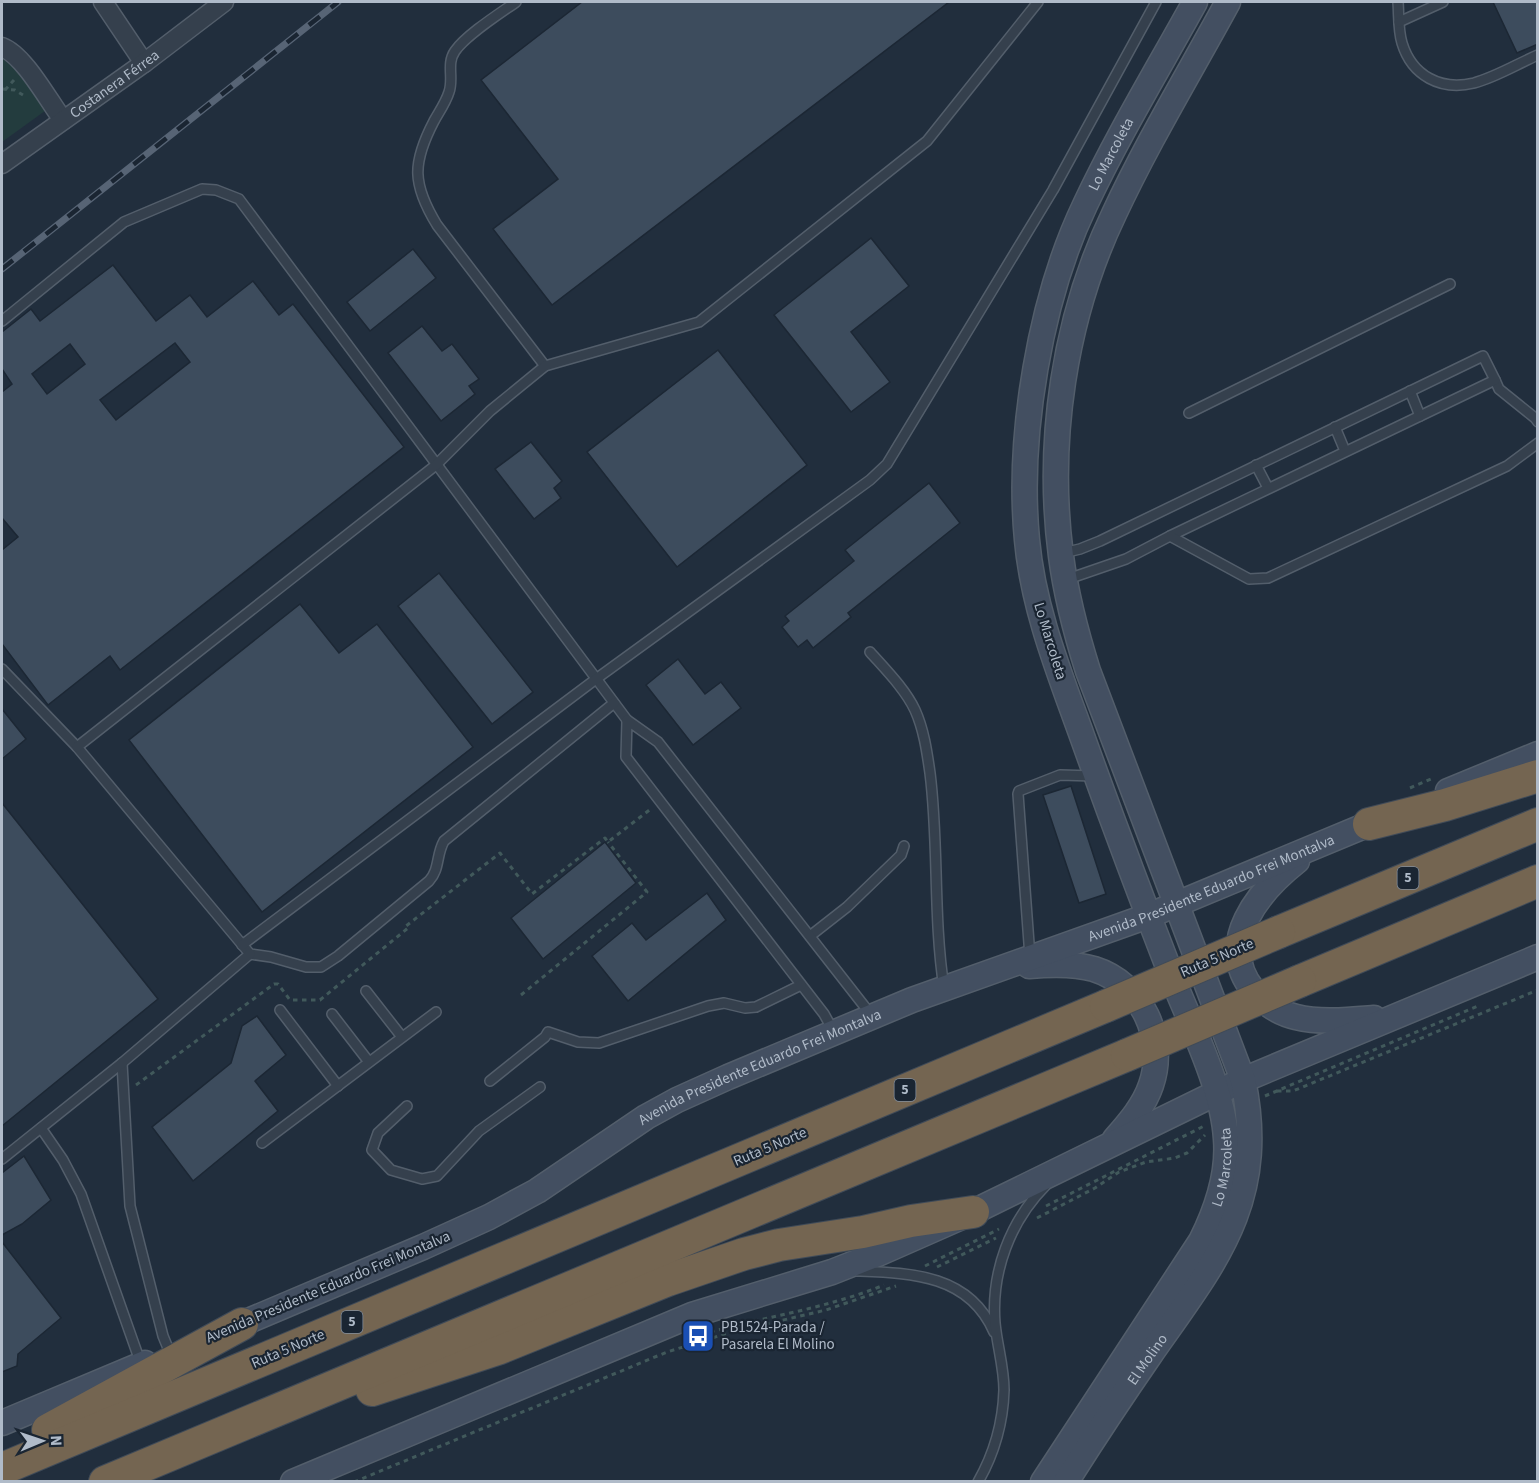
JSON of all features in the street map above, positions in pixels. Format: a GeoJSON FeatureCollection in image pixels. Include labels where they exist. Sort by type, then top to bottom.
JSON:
{"type":"FeatureCollection","features":[{"type":"Feature","properties":{"kind":"highway"},"geometry":{"type":"LineString","coordinates":[[1369,824],[1445,805],[1538,776]]}},
{"type":"Feature","properties":{"kind":"highway","name":"Ruta 5 Norte"},"geometry":{"type":"LineString","coordinates":[[2,1469],[1538,824]]}},
{"type":"Feature","properties":{"kind":"highway"},"geometry":{"type":"LineString","coordinates":[[105,1482],[1538,881]]}},
{"type":"Feature","properties":{"kind":"highway"},"geometry":{"type":"LineString","coordinates":[[206,1438],[330,1406],[380,1387],[500,1348],[668,1280],[735,1256],[779,1245],[973,1212]]}},
{"type":"Feature","properties":{"kind":"highway"},"geometry":{"type":"LineString","coordinates":[[2,1454],[242,1324]]}},
{"type":"Feature","properties":{"kind":"main road","name":"Lo Marcoleta"},"geometry":{"type":"LineString","coordinates":[[1178,1276],[1201,1240],[1217,1204],[1226,1162],[1223,1116],[1218,1092],[1148,916],[1048,642],[1035,590],[1027,540],[1026,459],[1034,379],[1059,271],[1084,206],[1195,2]]}},
{"type":"Feature","properties":{"kind":"main road","name":"Lo Marcoleta"},"geometry":{"type":"LineString","coordinates":[[1228,2],[1140,164],[1114,214],[1101,246],[1089,278],[1071,344],[1059,416],[1057,447],[1060,554],[1076,633],[1088,671],[1243,1080],[1248,1103],[1248,1156],[1243,1193],[1228,1236]]}},
{"type":"Feature","properties":{"kind":"main road"},"geometry":{"type":"LineString","coordinates":[[1137,106],[1145,118],[1160,126]]}},
{"type":"Feature","properties":{"kind":"main road"},"geometry":{"type":"LineString","coordinates":[[1117,144],[1129,149],[1140,164]]}},
{"type":"Feature","properties":{"kind":"main road","name":"Avenida Presidente Eduardo Frei Montalva"},"geometry":{"type":"LineString","coordinates":[[2,1423],[242,1324],[489,1217],[544,1186],[660,1109],[728,1077],[944,988],[1148,916],[1538,754]]}},
{"type":"Feature","properties":{"kind":"main road"},"geometry":{"type":"LineString","coordinates":[[1315,847],[1272,884],[1248,915],[1239,945],[1242,973],[1260,998],[1277,1010],[1295,1017],[1337,1020],[1395,1016]]}},
{"type":"Feature","properties":{"kind":"main road"},"geometry":{"type":"LineString","coordinates":[[293,1482],[675,1322],[838,1270],[973,1212],[1243,1080],[1538,957]]}},
{"type":"Feature","properties":{"kind":"main road"},"geometry":{"type":"LineString","coordinates":[[999,969],[1044,965],[1082,966],[1109,976],[1122,984],[1141,1005],[1153,1031],[1155,1072],[1146,1098],[1109,1145]]}},
{"type":"Feature","properties":{"kind":"main road","name":"El Molino"},"geometry":{"type":"LineString","coordinates":[[1066,1482],[1113,1408],[1214,1263],[1228,1236]]}},
{"type":"Feature","properties":{"kind":"main road","name":"El Molino"},"geometry":{"type":"LineString","coordinates":[[1043,1482],[1178,1276]]}},
{"type":"Feature","properties":{"kind":"street"},"geometry":{"type":"LineString","coordinates":[[103,2],[144,63]]}},
{"type":"Feature","properties":{"kind":"street","name":"Costanera Férrea"},"geometry":{"type":"LineString","coordinates":[[2,164],[144,63],[224,2]]}},
{"type":"Feature","properties":{"kind":"street"},"geometry":{"type":"LineString","coordinates":[[2,47],[12,51],[21,61],[63,120]]}},
{"type":"Feature","properties":{"kind":"lane"},"geometry":{"type":"LineString","coordinates":[[516,2],[454,52],[450,63],[450,92],[424,141],[417,160],[418,181],[423,203],[437,225],[544,366]]}},
{"type":"Feature","properties":{"kind":"lane"},"geometry":{"type":"LineString","coordinates":[[77,747],[436,465],[490,411],[544,366],[699,322],[927,141],[1038,2]]}},
{"type":"Feature","properties":{"kind":"lane"},"geometry":{"type":"LineString","coordinates":[[242,945],[596,679],[870,480],[887,464],[1053,190],[1156,2]]}},
{"type":"Feature","properties":{"kind":"lane"},"geometry":{"type":"LineString","coordinates":[[1398,2],[1402,43],[1413,64],[1431,81],[1457,85],[1476,82],[1538,55]]}},
{"type":"Feature","properties":{"kind":"lane"},"geometry":{"type":"LineString","coordinates":[[1399,22],[1443,2]]}},
{"type":"Feature","properties":{"kind":"lane"},"geometry":{"type":"LineString","coordinates":[[2,321],[124,222],[202,189],[216,190],[239,199],[614,704],[627,720],[658,742],[865,1007],[868,1018]]}},
{"type":"Feature","properties":{"kind":"lane"},"geometry":{"type":"LineString","coordinates":[[1189,413],[1263,379],[1450,284]]}},
{"type":"Feature","properties":{"kind":"lane"},"geometry":{"type":"LineString","coordinates":[[1060,554],[1100,541],[1483,356],[1498,390],[1537,419]]}},
{"type":"Feature","properties":{"kind":"lane"},"geometry":{"type":"LineString","coordinates":[[1065,581],[1126,559],[1268,488],[1495,380]]}},
{"type":"Feature","properties":{"kind":"lane"},"geometry":{"type":"LineString","coordinates":[[1410,391],[1420,416]]}},
{"type":"Feature","properties":{"kind":"lane"},"geometry":{"type":"LineString","coordinates":[[1335,428],[1345,451]]}},
{"type":"Feature","properties":{"kind":"lane"},"geometry":{"type":"LineString","coordinates":[[1170,536],[1249,579],[1268,578],[1507,466],[1538,443]]}},
{"type":"Feature","properties":{"kind":"lane"},"geometry":{"type":"LineString","coordinates":[[1256,465],[1268,488]]}},
{"type":"Feature","properties":{"kind":"lane"},"geometry":{"type":"LineString","coordinates":[[870,652],[899,686],[915,710],[926,743],[933,798],[940,954],[944,988]]}},
{"type":"Feature","properties":{"kind":"lane"},"geometry":{"type":"LineString","coordinates":[[2,669],[77,747],[249,954],[271,957],[306,967],[321,967],[338,956],[429,881],[436,873],[439,850],[444,841],[614,704]]}},
{"type":"Feature","properties":{"kind":"lane"},"geometry":{"type":"LineString","coordinates":[[627,720],[626,756],[824,1014],[834,1033]]}},
{"type":"Feature","properties":{"kind":"lane"},"geometry":{"type":"LineString","coordinates":[[1030,958],[1018,794],[1060,775],[1096,776]]}},
{"type":"Feature","properties":{"kind":"lane"},"geometry":{"type":"LineString","coordinates":[[810,936],[847,907],[901,855],[904,846]]}},
{"type":"Feature","properties":{"kind":"lane"},"geometry":{"type":"LineString","coordinates":[[2,1159],[122,1063],[249,954]]}},
{"type":"Feature","properties":{"kind":"lane"},"geometry":{"type":"LineString","coordinates":[[490,1081],[545,1037],[548,1032],[578,1042],[599,1043],[708,1006],[723,1003],[745,1008],[756,1007],[801,985]]}},
{"type":"Feature","properties":{"kind":"lane"},"geometry":{"type":"LineString","coordinates":[[366,991],[402,1037]]}},
{"type":"Feature","properties":{"kind":"lane"},"geometry":{"type":"LineString","coordinates":[[280,1010],[338,1086]]}},
{"type":"Feature","properties":{"kind":"lane"},"geometry":{"type":"LineString","coordinates":[[262,1143],[436,1012]]}},
{"type":"Feature","properties":{"kind":"lane"},"geometry":{"type":"LineString","coordinates":[[332,1014],[369,1062]]}},
{"type":"Feature","properties":{"kind":"lane"},"geometry":{"type":"LineString","coordinates":[[122,1063],[130,1206],[163,1336],[170,1353]]}},
{"type":"Feature","properties":{"kind":"lane"},"geometry":{"type":"LineString","coordinates":[[407,1106],[378,1133],[372,1150],[392,1170],[422,1179],[437,1176],[479,1131],[540,1087]]}},
{"type":"Feature","properties":{"kind":"lane"},"geometry":{"type":"LineString","coordinates":[[41,1128],[63,1160],[81,1194],[141,1364]]}},
{"type":"Feature","properties":{"kind":"lane"},"geometry":{"type":"LineString","coordinates":[[978,1482],[996,1443],[1003,1404],[1003,1372],[994,1304],[1004,1251],[1014,1229],[1035,1197],[1067,1167]]}},
{"type":"Feature","properties":{"kind":"lane"},"geometry":{"type":"LineString","coordinates":[[838,1270],[921,1275],[946,1284],[968,1298],[985,1317],[997,1340]]}},
{"type":"Feature","properties":{"kind":"path"},"geometry":{"type":"LineString","coordinates":[[609,842],[660,802]]}},
{"type":"Feature","properties":{"kind":"path"},"geometry":{"type":"LineString","coordinates":[[124,1094],[274,984],[278,984],[290,1000],[320,1000],[408,928],[406,926],[500,853],[532,894],[605,838],[647,892],[521,994]]}},
{"type":"Feature","properties":{"kind":"path"},"geometry":{"type":"LineString","coordinates":[[1483,1003],[1275,1091],[1293,1091],[1538,990]]}},
{"type":"Feature","properties":{"kind":"path"},"geometry":{"type":"LineString","coordinates":[[354,1482],[667,1352],[728,1333],[826,1310],[870,1296],[921,1275],[1095,1188],[1119,1172],[1146,1162],[1175,1158],[1187,1153],[1223,1116]]}},
{"type":"Feature","properties":{"kind":"green space"},"geometry":{"type":"Polygon","coordinates":[[[2,53],[49,108],[2,142],[2,53]]]}},
{"type":"Feature","properties":{"kind":"building"},"geometry":{"type":"Polygon","coordinates":[[[582,2],[949,2],[552,305],[493,229],[558,179],[481,80],[582,2]]]}},
{"type":"Feature","properties":{"kind":"building"},"geometry":{"type":"Polygon","coordinates":[[[1493,2],[1538,2],[1538,44],[1517,53],[1493,2]]]}},
{"type":"Feature","properties":{"kind":"building"},"geometry":{"type":"Polygon","coordinates":[[[871,238],[909,286],[851,332],[890,382],[851,412],[774,315],[871,238]]]}},
{"type":"Feature","properties":{"kind":"building"},"geometry":{"type":"Polygon","coordinates":[[[413,249],[436,278],[370,331],[347,302],[413,249]]]}},
{"type":"Feature","properties":{"kind":"building"},"geometry":{"type":"Polygon","coordinates":[[[113,265],[156,321],[190,295],[207,317],[253,281],[279,315],[293,304],[404,447],[120,670],[110,656],[48,705],[2,644],[2,550],[18,537],[2,518],[2,392],[12,384],[2,369],[2,332],[31,309],[40,321],[113,265]],[[175,343],[100,400],[116,420],[190,362],[175,343]],[[70,344],[32,374],[47,394],[85,364],[70,344]]]}},
{"type":"Feature","properties":{"kind":"building"},"geometry":{"type":"Polygon","coordinates":[[[422,326],[442,351],[452,344],[479,379],[469,386],[475,394],[441,421],[388,353],[422,326]]]}},
{"type":"Feature","properties":{"kind":"building"},"geometry":{"type":"Polygon","coordinates":[[[718,350],[807,465],[677,567],[587,452],[718,350]]]}},
{"type":"Feature","properties":{"kind":"building"},"geometry":{"type":"Polygon","coordinates":[[[531,442],[562,481],[554,488],[561,498],[534,519],[495,469],[531,442]]]}},
{"type":"Feature","properties":{"kind":"building"},"geometry":{"type":"Polygon","coordinates":[[[929,483],[960,523],[848,613],[851,617],[813,648],[807,640],[798,647],[782,627],[789,621],[785,616],[854,561],[845,550],[929,483]]]}},
{"type":"Feature","properties":{"kind":"building"},"geometry":{"type":"Polygon","coordinates":[[[439,573],[533,692],[492,724],[398,606],[439,573]]]}},
{"type":"Feature","properties":{"kind":"building"},"geometry":{"type":"Polygon","coordinates":[[[300,604],[339,653],[377,624],[473,747],[262,912],[129,740],[300,604]]]}},
{"type":"Feature","properties":{"kind":"building"},"geometry":{"type":"Polygon","coordinates":[[[678,659],[705,694],[721,682],[741,708],[693,745],[646,685],[678,659]]]}},
{"type":"Feature","properties":{"kind":"building"},"geometry":{"type":"Polygon","coordinates":[[[2,709],[26,739],[2,759],[2,709]]]}},
{"type":"Feature","properties":{"kind":"building"},"geometry":{"type":"Polygon","coordinates":[[[1071,786],[1106,894],[1079,903],[1043,795],[1071,786]]]}},
{"type":"Feature","properties":{"kind":"building"},"geometry":{"type":"Polygon","coordinates":[[[2,803],[158,999],[2,1126],[2,803]]]}},
{"type":"Feature","properties":{"kind":"building"},"geometry":{"type":"Polygon","coordinates":[[[605,842],[636,883],[543,959],[511,918],[605,842]]]}},
{"type":"Feature","properties":{"kind":"building"},"geometry":{"type":"Polygon","coordinates":[[[707,893],[726,920],[628,1001],[592,956],[632,923],[646,940],[707,893]]]}},
{"type":"Feature","properties":{"kind":"building"},"geometry":{"type":"Polygon","coordinates":[[[257,1016],[286,1055],[255,1081],[278,1111],[193,1181],[152,1127],[231,1063],[242,1026],[257,1016]]]}},
{"type":"Feature","properties":{"kind":"building"},"geometry":{"type":"Polygon","coordinates":[[[24,1156],[51,1200],[22,1224],[2,1235],[2,1173],[24,1156]]]}},
{"type":"Feature","properties":{"kind":"building"},"geometry":{"type":"Polygon","coordinates":[[[2,1242],[61,1318],[18,1354],[17,1366],[2,1372],[2,1242]]]}},
{"type":"Feature","properties":{"kind":"railway"},"geometry":{"type":"LineString","coordinates":[[2,269],[338,2]]}},
{"type":"Feature","properties":{"kind":"place","name":"PB1524-Parada / Pasarela El Molino"},"geometry":{"type":"Point","coordinates":[698,1336]}}]}
